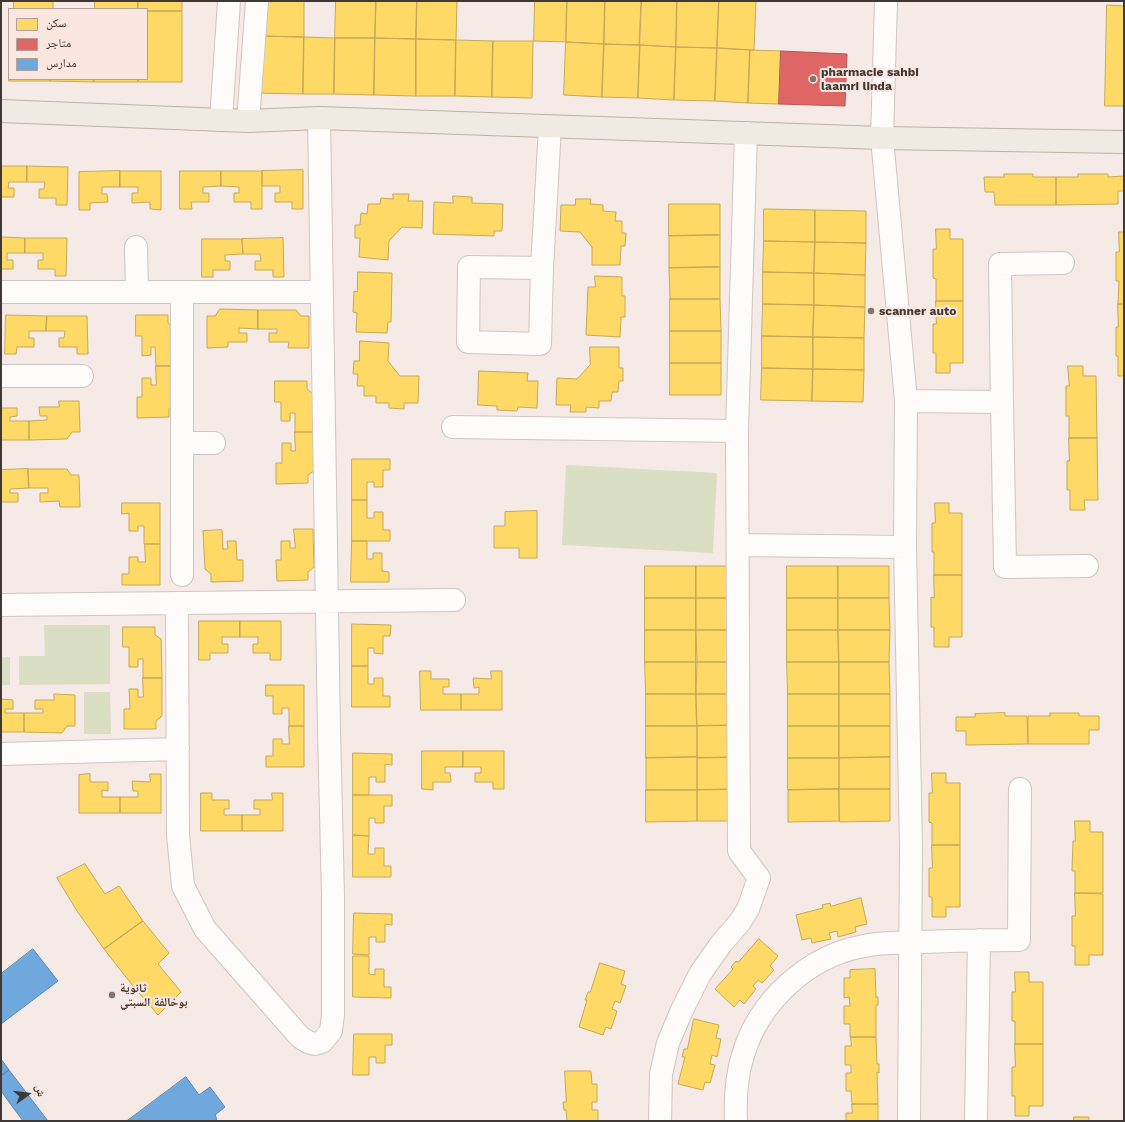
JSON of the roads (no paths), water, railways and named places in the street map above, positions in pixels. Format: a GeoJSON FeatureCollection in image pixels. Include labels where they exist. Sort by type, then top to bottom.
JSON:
{"type":"FeatureCollection","features":[{"type":"Feature","properties":{"kind":"main road"},"geometry":{"type":"LineString","coordinates":[[1,111],[221,120],[319,118],[882,138],[1124,142]]}},
{"type":"Feature","properties":{"kind":"street"},"geometry":{"type":"LineString","coordinates":[[221,120],[229,1]]}},
{"type":"Feature","properties":{"kind":"street"},"geometry":{"type":"LineString","coordinates":[[248,120],[257,1]]}},
{"type":"Feature","properties":{"kind":"street"},"geometry":{"type":"LineString","coordinates":[[886,1],[882,138],[906,401],[905,547],[911,839],[909,1121]]}},
{"type":"Feature","properties":{"kind":"street"},"geometry":{"type":"LineString","coordinates":[[177,603],[178,835],[183,886],[205,929],[300,1037],[314,1044],[322,1042],[331,1031],[333,1014],[333,895],[319,118]]}},
{"type":"Feature","properties":{"kind":"street"},"geometry":{"type":"LineString","coordinates":[[542,268],[469,266],[468,342],[540,344],[542,268],[550,127]]}},
{"type":"Feature","properties":{"kind":"street"},"geometry":{"type":"LineString","coordinates":[[660,1121],[661,1074],[668,1043],[700,974],[721,944],[740,922],[748,909],[759,878],[738,851],[737,431],[746,133]]}},
{"type":"Feature","properties":{"kind":"street"},"geometry":{"type":"LineString","coordinates":[[136,247],[137,292]]}},
{"type":"Feature","properties":{"kind":"street"},"geometry":{"type":"LineString","coordinates":[[1063,263],[1000,264],[1004,567],[1088,566]]}},
{"type":"Feature","properties":{"kind":"street"},"geometry":{"type":"LineString","coordinates":[[1,292],[322,292]]}},
{"type":"Feature","properties":{"kind":"street"},"geometry":{"type":"LineString","coordinates":[[182,292],[182,575]]}},
{"type":"Feature","properties":{"kind":"street"},"geometry":{"type":"LineString","coordinates":[[1,376],[82,376]]}},
{"type":"Feature","properties":{"kind":"street"},"geometry":{"type":"LineString","coordinates":[[906,401],[1002,402]]}},
{"type":"Feature","properties":{"kind":"street"},"geometry":{"type":"LineString","coordinates":[[453,427],[737,431]]}},
{"type":"Feature","properties":{"kind":"street"},"geometry":{"type":"LineString","coordinates":[[182,442],[214,442]]}},
{"type":"Feature","properties":{"kind":"street"},"geometry":{"type":"LineString","coordinates":[[738,545],[905,547]]}},
{"type":"Feature","properties":{"kind":"street"},"geometry":{"type":"LineString","coordinates":[[1,605],[454,600]]}},
{"type":"Feature","properties":{"kind":"street"},"geometry":{"type":"LineString","coordinates":[[1,754],[178,749]]}},
{"type":"Feature","properties":{"kind":"street"},"geometry":{"type":"LineString","coordinates":[[736,1121],[735,1102],[737,1078],[743,1054],[752,1032],[764,1011],[780,992],[797,976],[818,963],[839,953],[862,946],[886,942],[910,943],[1019,940],[1020,789]]}},
{"type":"Feature","properties":{"kind":"street"},"geometry":{"type":"LineString","coordinates":[[976,1121],[979,940]]}},
{"type":"Feature","properties":{"kind":"place","name":"pharmacie sahbi laamri linda"},"geometry":{"type":"Point","coordinates":[813,79]}},
{"type":"Feature","properties":{"kind":"place","name":"scanner auto"},"geometry":{"type":"Point","coordinates":[871,311]}},
{"type":"Feature","properties":{"kind":"place","name":"ثانوية بوخالفة السبتي"},"geometry":{"type":"Point","coordinates":[112,995]}}]}
